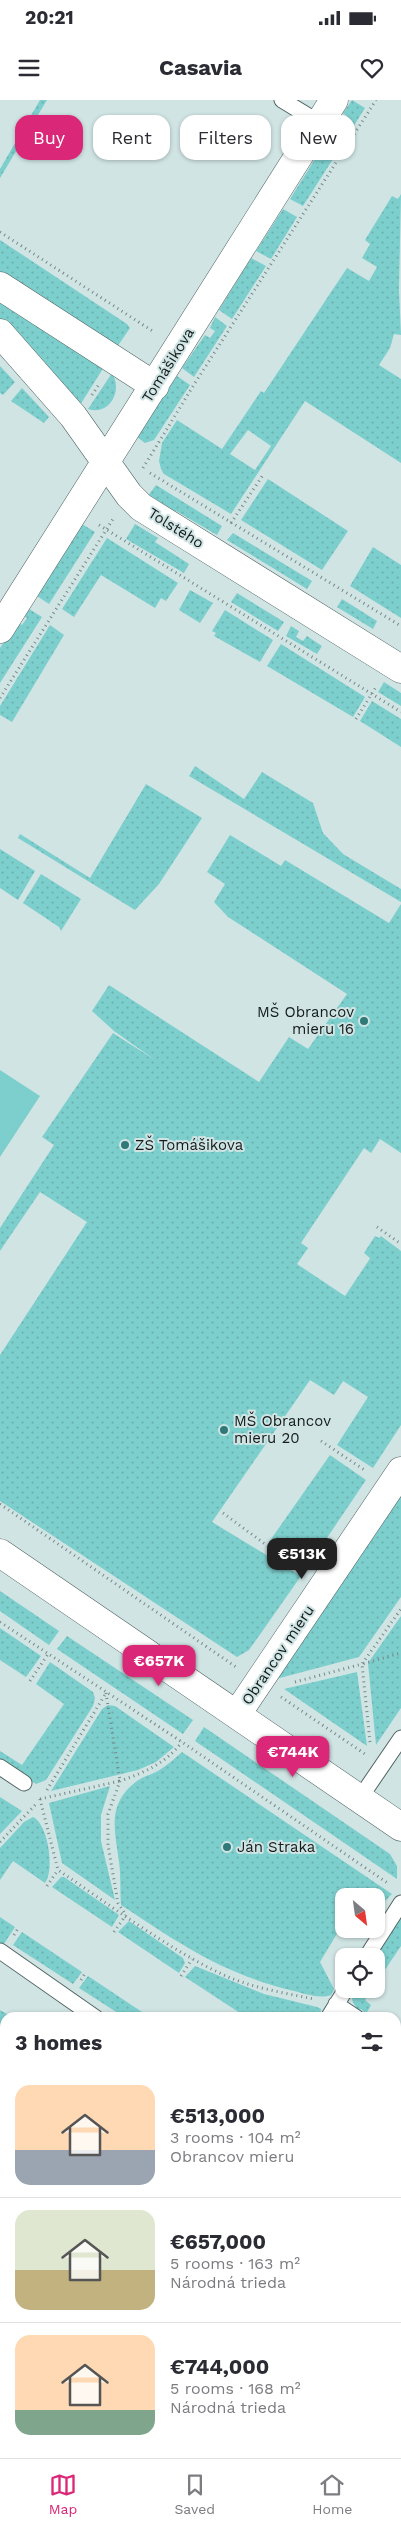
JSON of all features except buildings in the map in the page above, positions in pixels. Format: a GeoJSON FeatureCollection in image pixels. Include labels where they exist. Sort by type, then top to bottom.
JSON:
{"type":"FeatureCollection","features":[{"type":"Feature","properties":{"kind":"street","name":"Tomášikova"},"geometry":{"type":"LineString","coordinates":[[325,115],[334,100]]}},
{"type":"Feature","properties":{"kind":"street","name":"Tomášikova"},"geometry":{"type":"LineString","coordinates":[[0,629],[297,160]]}},
{"type":"Feature","properties":{"kind":"street"},"geometry":{"type":"LineString","coordinates":[[0,286],[154,386]]}},
{"type":"Feature","properties":{"kind":"street","name":"Tolstého"},"geometry":{"type":"LineString","coordinates":[[0,334],[73,416],[129,495],[141,507],[398,668]]}},
{"type":"Feature","properties":{"kind":"street","name":"Obrancov mieru"},"geometry":{"type":"LineString","coordinates":[[237,1714],[401,1471]]}},
{"type":"Feature","properties":{"kind":"street"},"geometry":{"type":"LineString","coordinates":[[0,1553],[401,1827]]}},
{"type":"Feature","properties":{"kind":"lane"},"geometry":{"type":"LineString","coordinates":[[282,100],[306,115]]}},
{"type":"Feature","properties":{"kind":"lane"},"geometry":{"type":"LineString","coordinates":[[360,1798],[377,1762],[401,1738]]}},
{"type":"Feature","properties":{"kind":"lane"},"geometry":{"type":"LineString","coordinates":[[0,1767],[24,1782]]}},
{"type":"Feature","properties":{"kind":"lane"},"geometry":{"type":"LineString","coordinates":[[372,1948],[401,1903]]}},
{"type":"Feature","properties":{"kind":"lane"},"geometry":{"type":"LineString","coordinates":[[0,1951],[87,2012]]}},
{"type":"Feature","properties":{"kind":"lane"},"geometry":{"type":"LineString","coordinates":[[331,2012],[340,1998]]}},
{"type":"Feature","properties":{"kind":"lane"},"geometry":{"type":"LineString","coordinates":[[336,2004],[348,2012]]}},
{"type":"Feature","properties":{"kind":"path"},"geometry":{"type":"LineString","coordinates":[[0,698],[129,495],[190,390],[376,100]]}},
{"type":"Feature","properties":{"kind":"path"},"geometry":{"type":"LineString","coordinates":[[0,232],[161,337]]}},
{"type":"Feature","properties":{"kind":"path"},"geometry":{"type":"LineString","coordinates":[[143,469],[401,626]]}},
{"type":"Feature","properties":{"kind":"path"},"geometry":{"type":"LineString","coordinates":[[214,552],[263,475]]}},
{"type":"Feature","properties":{"kind":"path"},"geometry":{"type":"LineString","coordinates":[[77,510],[106,530],[401,712]]}},
{"type":"Feature","properties":{"kind":"path"},"geometry":{"type":"LineString","coordinates":[[356,719],[383,676],[398,668]]}},
{"type":"Feature","properties":{"kind":"path"},"geometry":{"type":"LineString","coordinates":[[377,1227],[401,1244]]}},
{"type":"Feature","properties":{"kind":"path"},"geometry":{"type":"LineString","coordinates":[[321,1440],[357,1466]]}},
{"type":"Feature","properties":{"kind":"path"},"geometry":{"type":"LineString","coordinates":[[0,1504],[243,1671]]}},
{"type":"Feature","properties":{"kind":"path"},"geometry":{"type":"LineString","coordinates":[[223,1513],[307,1575]]}},
{"type":"Feature","properties":{"kind":"path"},"geometry":{"type":"LineString","coordinates":[[377,1762],[362,1664],[401,1609]]}},
{"type":"Feature","properties":{"kind":"path"},"geometry":{"type":"LineString","coordinates":[[0,1622],[182,1742],[393,1887]]}},
{"type":"Feature","properties":{"kind":"path"},"geometry":{"type":"LineString","coordinates":[[288,1684],[401,1653]]}},
{"type":"Feature","properties":{"kind":"path"},"geometry":{"type":"LineString","coordinates":[[30,1681],[48,1654]]}},
{"type":"Feature","properties":{"kind":"path"},"geometry":{"type":"LineString","coordinates":[[106,1692],[120,1781],[108,1814],[108,1845],[118,1903],[126,1915]]}},
{"type":"Feature","properties":{"kind":"path"},"geometry":{"type":"LineString","coordinates":[[0,1842],[40,1799],[106,1692]]}},
{"type":"Feature","properties":{"kind":"path"},"geometry":{"type":"LineString","coordinates":[[281,1697],[377,1762]]}},
{"type":"Feature","properties":{"kind":"path"},"geometry":{"type":"LineString","coordinates":[[40,1799],[120,1781],[157,1766],[173,1754],[182,1742]]}},
{"type":"Feature","properties":{"kind":"path"},"geometry":{"type":"LineString","coordinates":[[24,1782],[40,1799],[58,1870],[192,1959],[226,1976],[270,1990],[336,2004]]}},
{"type":"Feature","properties":{"kind":"path"},"geometry":{"type":"LineString","coordinates":[[47,1886],[58,1870]]}},
{"type":"Feature","properties":{"kind":"path"},"geometry":{"type":"LineString","coordinates":[[114,1932],[126,1915]]}},
{"type":"Feature","properties":{"kind":"path"},"geometry":{"type":"LineString","coordinates":[[181,1976],[192,1959]]}},
{"type":"Feature","properties":{"kind":"shaded area"},"geometry":{"type":"Polygon","coordinates":[[[40,100],[47,100],[38,115],[31,115],[40,100]]]}},
{"type":"Feature","properties":{"kind":"shaded area"},"geometry":{"type":"Polygon","coordinates":[[[352,100],[365,108],[355,124],[355,115],[346,115],[343,113],[352,100]]]}},
{"type":"Feature","properties":{"kind":"shaded area"},"geometry":{"type":"Polygon","coordinates":[[[15,143],[15,153],[0,178],[0,169],[15,143]]]}},
{"type":"Feature","properties":{"kind":"shaded area"},"geometry":{"type":"Polygon","coordinates":[[[314,160],[332,160],[303,206],[290,199],[314,160]]]}},
{"type":"Feature","properties":{"kind":"shaded area"},"geometry":{"type":"Polygon","coordinates":[[[401,194],[399,290],[401,335],[394,334],[390,348],[379,365],[401,379],[401,463],[305,401],[231,514],[164,474],[159,461],[162,443],[177,420],[222,449],[261,391],[264,393],[347,268],[369,281],[377,267],[362,258],[370,244],[365,240],[392,196],[398,199],[401,194]],[[248,430],[230,454],[255,470],[271,446],[248,430]]]}},
{"type":"Feature","properties":{"kind":"shaded area"},"geometry":{"type":"Polygon","coordinates":[[[283,209],[297,217],[271,259],[256,251],[283,209]]]}},
{"type":"Feature","properties":{"kind":"shaded area"},"geometry":{"type":"Polygon","coordinates":[[[0,240],[127,324],[130,328],[115,350],[0,276],[0,240]]]}},
{"type":"Feature","properties":{"kind":"shaded area"},"geometry":{"type":"Polygon","coordinates":[[[251,258],[266,266],[232,319],[219,310],[251,258]]]}},
{"type":"Feature","properties":{"kind":"shaded area"},"geometry":{"type":"Polygon","coordinates":[[[0,299],[104,367],[80,405],[0,322],[0,299]]]}},
{"type":"Feature","properties":{"kind":"shaded area"},"geometry":{"type":"Polygon","coordinates":[[[215,317],[227,326],[194,377],[182,368],[205,335],[210,338],[215,331],[210,328],[215,317]]]}},
{"type":"Feature","properties":{"kind":"shaded area"},"geometry":{"type":"Polygon","coordinates":[[[0,366],[15,382],[3,395],[0,393],[0,366]]]}},
{"type":"Feature","properties":{"kind":"shaded area"},"geometry":{"type":"Polygon","coordinates":[[[112,373],[116,387],[112,400],[103,409],[88,409],[112,373]]]}},
{"type":"Feature","properties":{"kind":"shaded area"},"geometry":{"type":"Polygon","coordinates":[[[177,376],[190,385],[154,440],[145,443],[137,437],[177,376]]]}},
{"type":"Feature","properties":{"kind":"shaded area"},"geometry":{"type":"Polygon","coordinates":[[[22,388],[49,417],[44,423],[11,401],[22,388]]]}},
{"type":"Feature","properties":{"kind":"shaded area"},"geometry":{"type":"Polygon","coordinates":[[[268,479],[348,531],[322,570],[241,520],[268,479]]]}},
{"type":"Feature","properties":{"kind":"shaded area"},"geometry":{"type":"Polygon","coordinates":[[[156,485],[222,526],[217,535],[176,511],[174,513],[147,497],[156,485]]]}},
{"type":"Feature","properties":{"kind":"shaded area"},"geometry":{"type":"Polygon","coordinates":[[[82,524],[95,532],[49,604],[34,594],[82,524]]]}},
{"type":"Feature","properties":{"kind":"shaded area"},"geometry":{"type":"Polygon","coordinates":[[[135,524],[158,538],[155,542],[189,564],[184,573],[126,539],[135,524]]]}},
{"type":"Feature","properties":{"kind":"shaded area"},"geometry":{"type":"Polygon","coordinates":[[[233,533],[312,581],[307,589],[227,540],[233,533]]]}},
{"type":"Feature","properties":{"kind":"shaded area"},"geometry":{"type":"Polygon","coordinates":[[[107,538],[178,583],[166,601],[161,598],[155,608],[101,575],[74,617],[62,609],[107,538]]]}},
{"type":"Feature","properties":{"kind":"shaded area"},"geometry":{"type":"Polygon","coordinates":[[[373,547],[401,565],[401,618],[350,586],[373,547]]]}},
{"type":"Feature","properties":{"kind":"shaded area"},"geometry":{"type":"Polygon","coordinates":[[[190,590],[213,603],[200,623],[179,610],[190,590]]]}},
{"type":"Feature","properties":{"kind":"shaded area"},"geometry":{"type":"Polygon","coordinates":[[[237,593],[284,622],[278,631],[231,602],[237,593]]]}},
{"type":"Feature","properties":{"kind":"shaded area"},"geometry":{"type":"Polygon","coordinates":[[[342,599],[377,621],[373,629],[337,607],[342,599]]]}},
{"type":"Feature","properties":{"kind":"shaded area"},"geometry":{"type":"Polygon","coordinates":[[[26,607],[42,617],[0,683],[0,648],[17,622],[22,625],[27,618],[21,614],[26,607]]]}},
{"type":"Feature","properties":{"kind":"shaded area"},"geometry":{"type":"Polygon","coordinates":[[[225,610],[273,640],[260,662],[214,636],[216,633],[212,631],[225,610]]]}},
{"type":"Feature","properties":{"kind":"shaded area"},"geometry":{"type":"Polygon","coordinates":[[[50,625],[64,635],[12,722],[0,715],[0,706],[50,625]]]}},
{"type":"Feature","properties":{"kind":"shaded area"},"geometry":{"type":"Polygon","coordinates":[[[291,626],[299,631],[296,637],[303,641],[307,636],[322,646],[317,654],[286,636],[291,626]]]}},
{"type":"Feature","properties":{"kind":"shaded area"},"geometry":{"type":"Polygon","coordinates":[[[281,644],[365,697],[353,717],[267,666],[281,644]]]}},
{"type":"Feature","properties":{"kind":"shaded area"},"geometry":{"type":"Polygon","coordinates":[[[384,682],[401,693],[401,706],[378,692],[384,682]]]}},
{"type":"Feature","properties":{"kind":"shaded area"},"geometry":{"type":"Polygon","coordinates":[[[372,701],[401,719],[401,747],[360,721],[372,701]]]}},
{"type":"Feature","properties":{"kind":"shaded area"},"geometry":{"type":"Polygon","coordinates":[[[195,766],[244,799],[262,772],[313,803],[323,833],[343,854],[401,889],[401,902],[189,776],[195,766]]]}},
{"type":"Feature","properties":{"kind":"shaded area"},"geometry":{"type":"Polygon","coordinates":[[[146,784],[202,818],[159,884],[135,910],[18,838],[20,834],[90,878],[146,784]]]}},
{"type":"Feature","properties":{"kind":"shaded area"},"geometry":{"type":"Polygon","coordinates":[[[230,835],[281,866],[285,860],[389,923],[401,904],[401,1153],[380,1139],[371,1153],[364,1148],[301,1243],[308,1248],[297,1264],[345,1296],[370,1258],[364,1253],[375,1236],[379,1238],[381,1236],[401,1251],[401,1425],[373,1468],[337,1445],[368,1397],[343,1381],[334,1395],[310,1380],[212,1522],[301,1576],[249,1650],[237,1657],[0,1501],[0,1355],[87,1222],[40,1192],[0,1251],[0,1228],[54,1145],[42,1137],[113,1033],[155,1060],[114,1031],[92,1011],[109,985],[259,1082],[289,1037],[308,1049],[347,994],[228,917],[214,902],[225,884],[207,872],[230,835]]]}},
{"type":"Feature","properties":{"kind":"shaded area"},"geometry":{"type":"Polygon","coordinates":[[[0,849],[35,871],[18,900],[0,888],[0,849]]]}},
{"type":"Feature","properties":{"kind":"shaded area"},"geometry":{"type":"Polygon","coordinates":[[[41,874],[81,899],[61,931],[59,927],[23,903],[41,874]]]}},
{"type":"Feature","properties":{"kind":"shaded area"},"geometry":{"type":"Polygon","coordinates":[[[0,1070],[40,1096],[0,1157],[0,1070]]]}},
{"type":"Feature","properties":{"kind":"shaded area"},"geometry":{"type":"Polygon","coordinates":[[[330,1455],[366,1480],[306,1569],[269,1542],[330,1455]]]}},
{"type":"Feature","properties":{"kind":"shaded area"},"geometry":{"type":"Polygon","coordinates":[[[401,1495],[401,1597],[359,1657],[276,1679],[401,1495]]]}},
{"type":"Feature","properties":{"kind":"shaded area"},"geometry":{"type":"Polygon","coordinates":[[[0,1591],[59,1631],[49,1645],[0,1611],[0,1591]]]}},
{"type":"Feature","properties":{"kind":"shaded area"},"geometry":{"type":"Polygon","coordinates":[[[401,1616],[401,1708],[376,1745],[368,1663],[401,1616]]]}},
{"type":"Feature","properties":{"kind":"shaded area"},"geometry":{"type":"Polygon","coordinates":[[[0,1628],[41,1656],[26,1677],[0,1660],[0,1628]]]}},
{"type":"Feature","properties":{"kind":"shaded area"},"geometry":{"type":"Polygon","coordinates":[[[67,1636],[193,1720],[183,1734],[57,1649],[67,1636]]]}},
{"type":"Feature","properties":{"kind":"shaded area"},"geometry":{"type":"Polygon","coordinates":[[[50,1662],[93,1692],[95,1698],[93,1706],[46,1780],[36,1784],[0,1761],[0,1751],[22,1765],[64,1704],[36,1684],[50,1662]]]}},
{"type":"Feature","properties":{"kind":"shaded area"},"geometry":{"type":"Polygon","coordinates":[[[357,1672],[367,1746],[284,1689],[357,1672]]]}},
{"type":"Feature","properties":{"kind":"shaded area"},"geometry":{"type":"Polygon","coordinates":[[[108,1705],[115,1706],[174,1747],[156,1762],[138,1770],[51,1791],[102,1709],[108,1705]]]}},
{"type":"Feature","properties":{"kind":"shaded area"},"geometry":{"type":"Polygon","coordinates":[[[204,1727],[390,1854],[397,1866],[397,1879],[195,1741],[204,1727]]]}},
{"type":"Feature","properties":{"kind":"shaded area"},"geometry":{"type":"Polygon","coordinates":[[[182,1752],[383,1888],[335,1888],[335,1937],[320,1962],[334,1989],[331,1995],[317,1996],[303,1993],[269,1984],[224,1967],[183,1945],[121,1905],[120,1867],[115,1829],[117,1809],[127,1790],[137,1781],[169,1763],[182,1752]]]}},
{"type":"Feature","properties":{"kind":"shaded area"},"geometry":{"type":"Polygon","coordinates":[[[110,1786],[101,1815],[101,1841],[115,1900],[62,1863],[49,1803],[110,1786]]]}},
{"type":"Feature","properties":{"kind":"shaded area"},"geometry":{"type":"Polygon","coordinates":[[[0,1797],[22,1811],[0,1834],[0,1797]]]}},
{"type":"Feature","properties":{"kind":"shaded area"},"geometry":{"type":"Polygon","coordinates":[[[33,1817],[43,1828],[50,1858],[48,1876],[45,1883],[13,1861],[0,1880],[0,1848],[24,1822],[33,1817]]]}},
{"type":"Feature","properties":{"kind":"shaded area"},"geometry":{"type":"Polygon","coordinates":[[[61,1877],[64,1877],[119,1915],[112,1927],[52,1887],[61,1877]]]}},
{"type":"Feature","properties":{"kind":"shaded area"},"geometry":{"type":"Polygon","coordinates":[[[385,1889],[392,1894],[385,1901],[385,1889]]]}},
{"type":"Feature","properties":{"kind":"shaded area"},"geometry":{"type":"Polygon","coordinates":[[[401,1911],[401,1946],[385,1970],[385,1948],[378,1948],[401,1911]]]}},
{"type":"Feature","properties":{"kind":"shaded area"},"geometry":{"type":"Polygon","coordinates":[[[0,1917],[15,1927],[2,1947],[0,1945],[0,1917]]]}},
{"type":"Feature","properties":{"kind":"shaded area"},"geometry":{"type":"Polygon","coordinates":[[[129,1921],[183,1958],[185,1963],[179,1973],[118,1932],[129,1921]]]}},
{"type":"Feature","properties":{"kind":"shaded area"},"geometry":{"type":"Polygon","coordinates":[[[22,1932],[82,1972],[73,1984],[13,1945],[22,1932]]]}},
{"type":"Feature","properties":{"kind":"shaded area"},"geometry":{"type":"Polygon","coordinates":[[[195,1966],[264,1994],[317,2007],[321,2009],[321,2012],[238,2012],[185,1977],[195,1966]]]}},
{"type":"Feature","properties":{"kind":"shaded area"},"geometry":{"type":"Polygon","coordinates":[[[88,1976],[142,2012],[116,2012],[79,1988],[88,1976]]]}},
{"type":"Feature","properties":{"kind":"shaded area"},"geometry":{"type":"Polygon","coordinates":[[[352,1998],[366,1998],[365,2000],[371,2005],[367,2012],[364,2012],[361,2009],[359,2011],[352,1998]]]}},
{"type":"Feature","properties":{"kind":"place","name":"MŠ Obrancov mieru 16"},"geometry":{"type":"Point","coordinates":[364,1021]}},
{"type":"Feature","properties":{"kind":"place","name":"ZŠ Tomášikova"},"geometry":{"type":"Point","coordinates":[125,1145]}},
{"type":"Feature","properties":{"kind":"place","name":"MŠ Obrancov mieru 20"},"geometry":{"type":"Point","coordinates":[224,1430]}},
{"type":"Feature","properties":{"kind":"place","name":"Ján Straka"},"geometry":{"type":"Point","coordinates":[227,1847]}}]}
